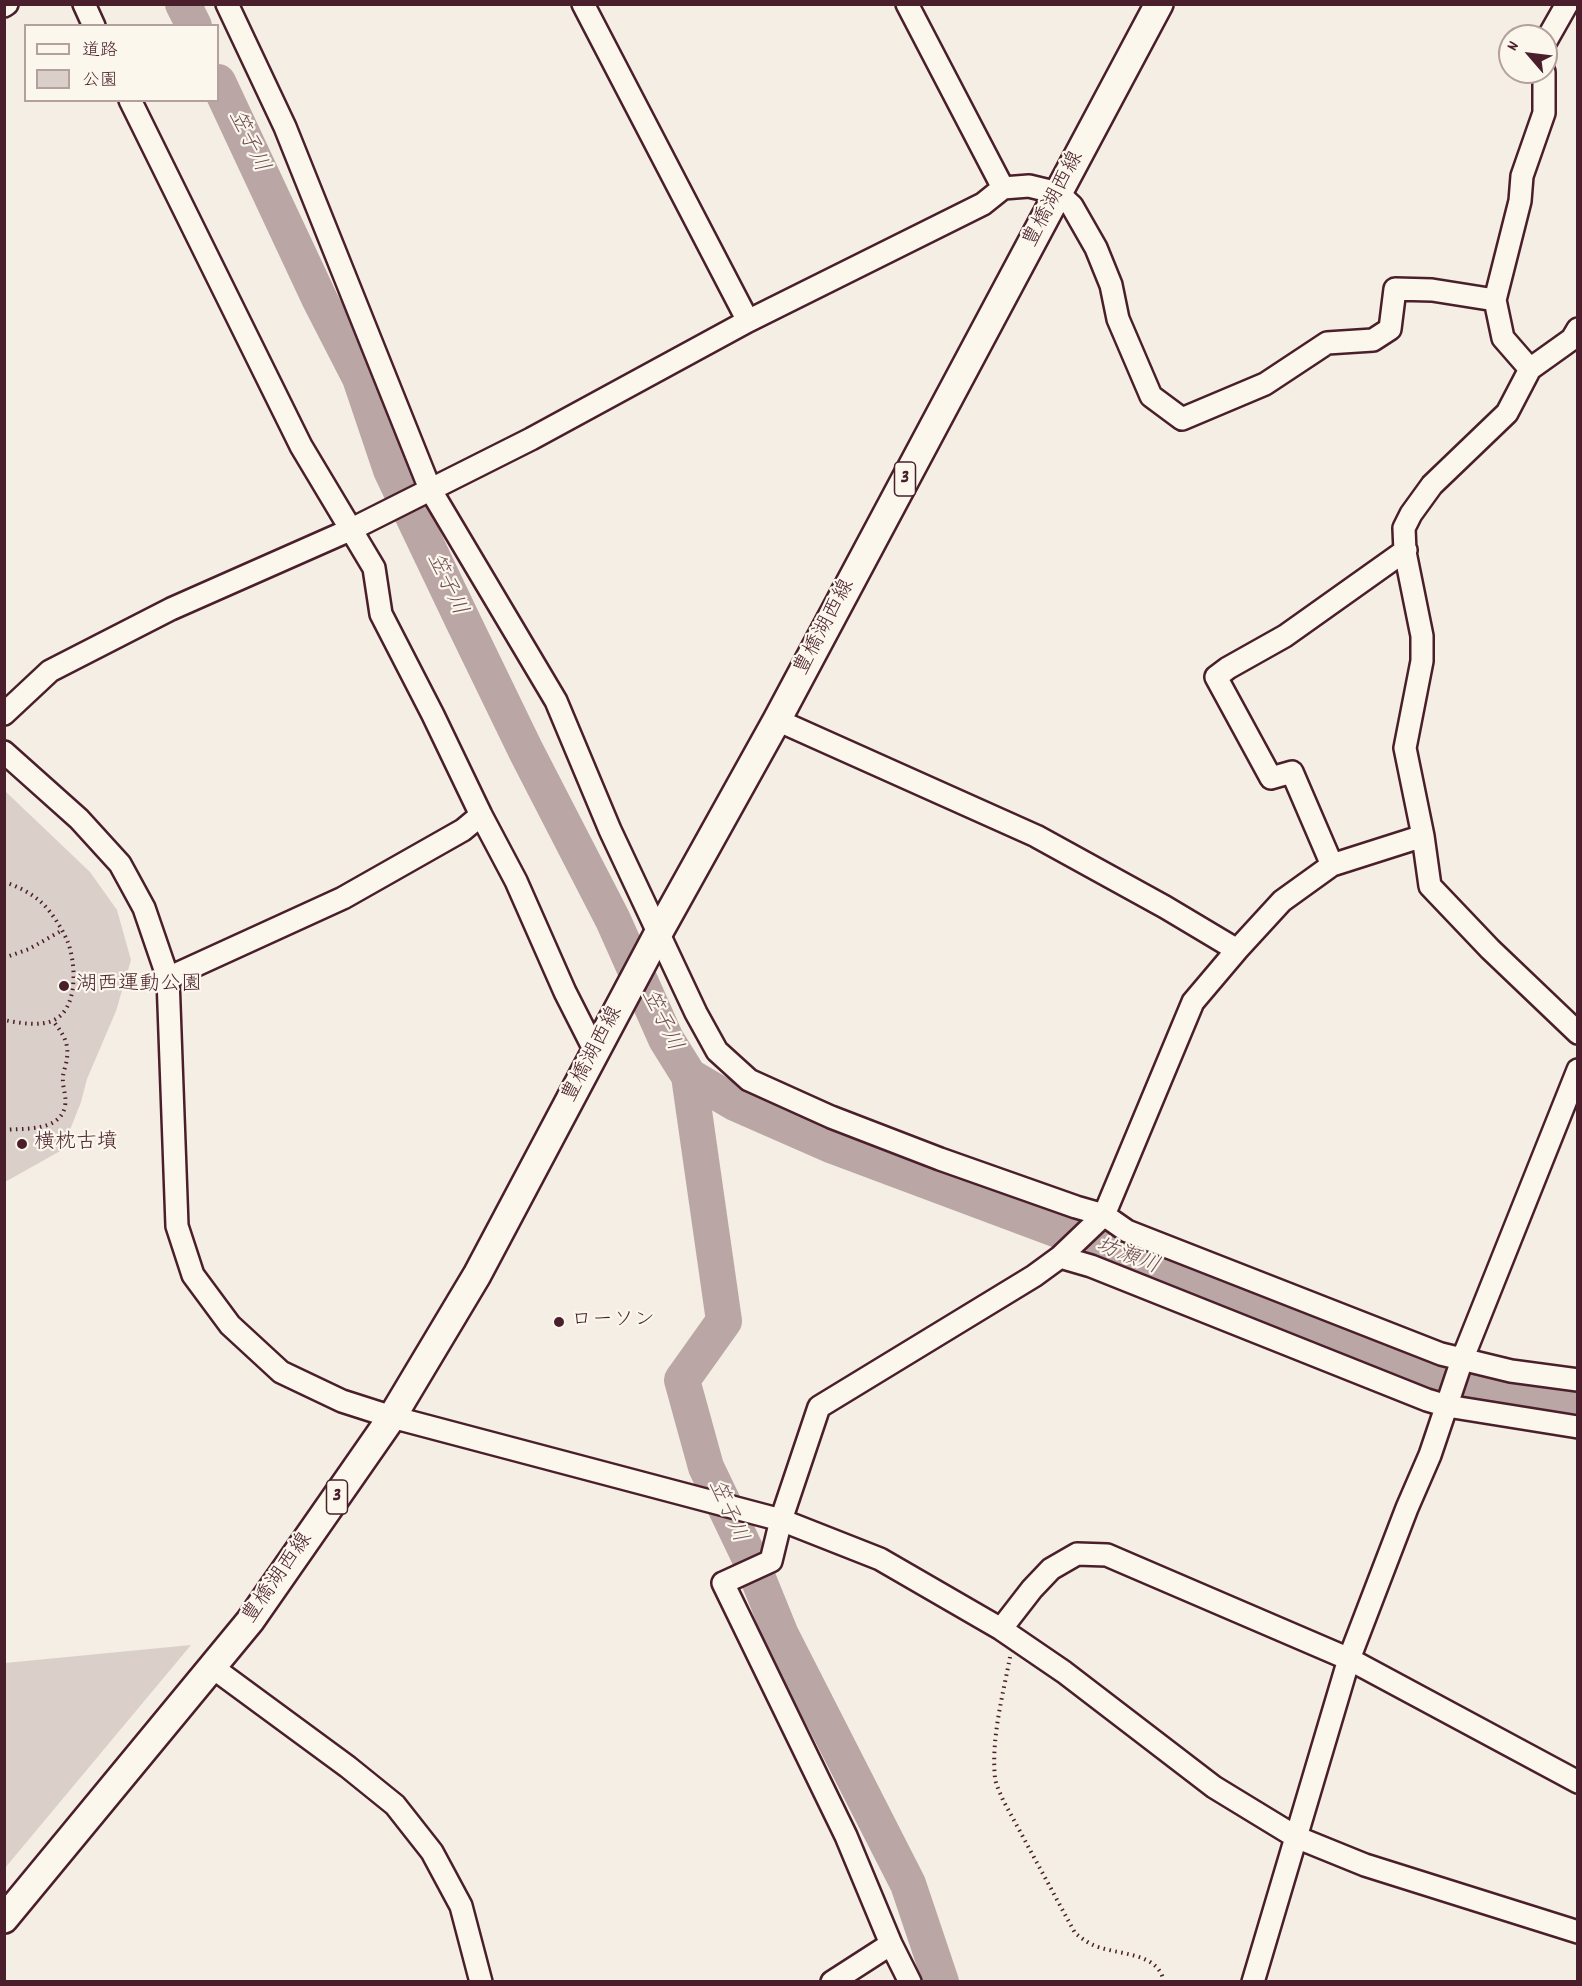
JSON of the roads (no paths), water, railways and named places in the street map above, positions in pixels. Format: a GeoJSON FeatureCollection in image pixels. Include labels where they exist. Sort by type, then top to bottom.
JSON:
{"type":"FeatureCollection","features":[{"type":"Feature","properties":{"kind":"main road","name":"豊橋湖西線"},"geometry":{"type":"LineString","coordinates":[[4,1919],[250,1621],[392,1417],[477,1275],[654,942],[777,720],[1159,4]]}},
{"type":"Feature","properties":{"kind":"street"},"geometry":{"type":"LineString","coordinates":[[84,4],[93,24]]}},
{"type":"Feature","properties":{"kind":"street"},"geometry":{"type":"LineString","coordinates":[[227,4],[285,128],[430,489],[556,701],[654,942],[717,1051],[749,1080],[831,1117],[929,1155],[1076,1207],[1099,1220],[1431,1350],[1461,1364],[1578,1380]]}},
{"type":"Feature","properties":{"kind":"street"},"geometry":{"type":"LineString","coordinates":[[583,4],[748,321]]}},
{"type":"Feature","properties":{"kind":"street"},"geometry":{"type":"LineString","coordinates":[[907,4],[1003,188]]}},
{"type":"Feature","properties":{"kind":"street"},"geometry":{"type":"LineString","coordinates":[[1556,24],[1567,4]]}},
{"type":"Feature","properties":{"kind":"street"},"geometry":{"type":"LineString","coordinates":[[1530,369],[1503,338],[1495,300],[1521,201],[1522,176],[1544,113],[1544,84]]}},
{"type":"Feature","properties":{"kind":"street"},"geometry":{"type":"LineString","coordinates":[[131,102],[301,446],[357,526],[374,568],[381,614],[516,881],[565,992],[601,1043]]}},
{"type":"Feature","properties":{"kind":"street"},"geometry":{"type":"LineString","coordinates":[[4,714],[50,671],[171,609],[357,526],[531,439],[748,321],[983,204],[1003,188],[1029,186],[1058,194],[1072,206],[1096,248],[1111,285],[1118,319],[1151,396],[1182,419],[1265,384],[1327,343],[1373,340],[1390,329],[1395,289],[1432,290],[1495,300]]}},
{"type":"Feature","properties":{"kind":"street"},"geometry":{"type":"LineString","coordinates":[[1578,329],[1572,339],[1530,369],[1507,413],[1432,485],[1404,528],[1422,636],[1422,661],[1405,748],[1423,836],[1430,886],[1490,949],[1578,1032]]}},
{"type":"Feature","properties":{"kind":"street"},"geometry":{"type":"LineString","coordinates":[[1332,865],[1292,772],[1271,778],[1216,677],[1285,636],[1406,550]]}},
{"type":"Feature","properties":{"kind":"street"},"geometry":{"type":"LineString","coordinates":[[777,720],[1036,836],[1238,950]]}},
{"type":"Feature","properties":{"kind":"street"},"geometry":{"type":"LineString","coordinates":[[4,752],[79,819],[120,864],[144,908],[168,978],[177,1226],[193,1275],[230,1325],[281,1372],[342,1401],[392,1417],[781,1520],[880,1558],[1007,1634],[1064,1672],[1214,1787],[1296,1837],[1365,1865],[1578,1932]]}},
{"type":"Feature","properties":{"kind":"street"},"geometry":{"type":"LineString","coordinates":[[168,978],[344,898],[463,830],[481,815]]}},
{"type":"Feature","properties":{"kind":"street"},"geometry":{"type":"LineString","coordinates":[[910,1982],[891,1944],[846,1836],[723,1583],[771,1561],[781,1520],[819,1407],[1034,1276],[1064,1254],[1099,1220],[1193,1002],[1281,901],[1332,865],[1423,836]]}},
{"type":"Feature","properties":{"kind":"street"},"geometry":{"type":"LineString","coordinates":[[1253,1982],[1349,1659],[1461,1364],[1578,1070]]}},
{"type":"Feature","properties":{"kind":"street"},"geometry":{"type":"LineString","coordinates":[[1064,1254],[1334,1364],[1448,1403],[1578,1427]]}},
{"type":"Feature","properties":{"kind":"street"},"geometry":{"type":"LineString","coordinates":[[1007,1634],[1032,1589],[1051,1569],[1077,1554],[1107,1555],[1349,1659],[1578,1782]]}},
{"type":"Feature","properties":{"kind":"street"},"geometry":{"type":"LineString","coordinates":[[212,1667],[348,1767],[395,1805],[432,1852],[460,1906],[482,1982]]}},
{"type":"Feature","properties":{"kind":"street"},"geometry":{"type":"LineString","coordinates":[[832,1982],[891,1944]]}},
{"type":"Feature","properties":{"kind":"waterway","name":"笠子川"},"geometry":{"type":"LineString","coordinates":[[183,4],[193,24]]}},
{"type":"Feature","properties":{"kind":"waterway","name":"笠子川"},"geometry":{"type":"LineString","coordinates":[[219,84],[320,300],[360,378],[391,470],[526,751],[613,920],[666,1039],[689,1076],[724,1321],[682,1380],[706,1467],[751,1561],[781,1635],[908,1884],[941,1982]]}},
{"type":"Feature","properties":{"kind":"waterway","name":"坊瀬川"},"geometry":{"type":"LineString","coordinates":[[689,1076],[735,1103],[833,1146],[1439,1377],[1578,1401]]}},
{"type":"Feature","properties":{"kind":"place","name":"湖西運動公園"},"geometry":{"type":"Point","coordinates":[64,986]}},
{"type":"Feature","properties":{"kind":"place","name":"横枕古墳"},"geometry":{"type":"Point","coordinates":[22,1144]}},
{"type":"Feature","properties":{"kind":"place","name":"ローソン"},"geometry":{"type":"Point","coordinates":[559,1322]}}]}
